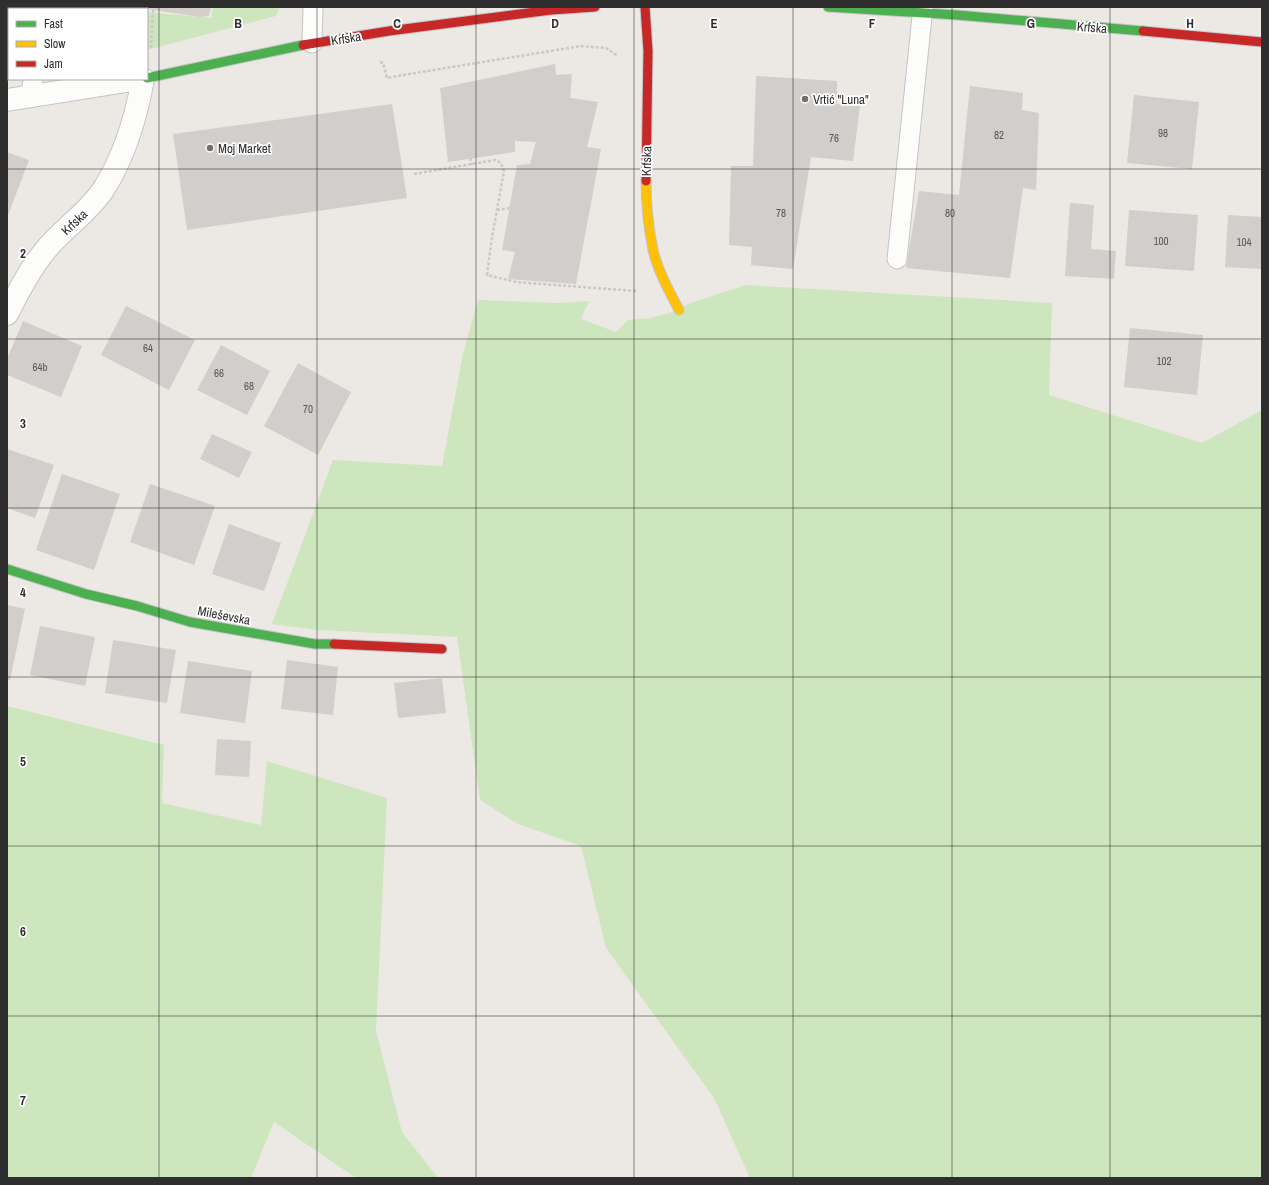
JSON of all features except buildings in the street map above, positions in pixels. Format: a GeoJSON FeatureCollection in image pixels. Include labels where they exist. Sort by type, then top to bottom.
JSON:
{"type":"FeatureCollection","features":[{"type":"Feature","properties":{"kind":"street","name":"Krfska"},"geometry":{"type":"LineString","coordinates":[[148,78],[312,44],[389,31],[551,10],[595,7]]}},
{"type":"Feature","properties":{"kind":"street","name":"Krfska"},"geometry":{"type":"LineString","coordinates":[[645,7],[648,51],[646,195],[653,250],[662,279],[679,310]]}},
{"type":"Feature","properties":{"kind":"street","name":"Krfska"},"geometry":{"type":"LineString","coordinates":[[828,7],[923,10],[1262,42]]}},
{"type":"Feature","properties":{"kind":"street"},"geometry":{"type":"LineString","coordinates":[[7,100],[32,88],[127,80]]}},
{"type":"Feature","properties":{"kind":"street","name":"Krfska"},"geometry":{"type":"LineString","coordinates":[[7,314],[27,277],[44,251],[70,225],[88,210],[103,190],[124,150],[139,100],[143,80]]}},
{"type":"Feature","properties":{"kind":"street","name":"Mileševska"},"geometry":{"type":"LineString","coordinates":[[7,569],[86,594],[137,606],[190,622],[231,630],[315,644],[371,645],[442,649]]}},
{"type":"Feature","properties":{"kind":"lane","name":"Krfska"},"geometry":{"type":"LineString","coordinates":[[312,44],[313,7]]}},
{"type":"Feature","properties":{"kind":"lane"},"geometry":{"type":"LineString","coordinates":[[897,259],[923,10]]}},
{"type":"Feature","properties":{"kind":"path"},"geometry":{"type":"LineString","coordinates":[[150,55],[153,10]]}},
{"type":"Feature","properties":{"kind":"path"},"geometry":{"type":"LineString","coordinates":[[378,60],[383,64],[387,78],[402,74],[582,46],[606,48],[621,58]]}},
{"type":"Feature","properties":{"kind":"path"},"geometry":{"type":"LineString","coordinates":[[470,158],[472,165]]}},
{"type":"Feature","properties":{"kind":"path"},"geometry":{"type":"LineString","coordinates":[[414,174],[495,160],[501,163],[504,171],[492,237],[487,276],[516,282],[642,292]]}},
{"type":"Feature","properties":{"kind":"path"},"geometry":{"type":"LineString","coordinates":[[497,210],[510,208]]}},
{"type":"Feature","properties":{"kind":"green space"},"geometry":{"type":"Polygon","coordinates":[[[213,7],[280,7],[276,16],[148,50],[148,12],[211,18],[213,7]]]}},
{"type":"Feature","properties":{"kind":"green space"},"geometry":{"type":"Polygon","coordinates":[[[746,285],[1052,303],[1049,395],[1202,443],[1262,410],[1262,1178],[750,1178],[714,1098],[606,948],[581,846],[518,824],[480,800],[457,637],[318,630],[272,624],[333,460],[442,466],[463,354],[478,300],[559,303],[589,301],[581,319],[616,332],[628,320],[651,318],[679,310],[688,304],[746,285]]]}},
{"type":"Feature","properties":{"kind":"green space"},"geometry":{"type":"Polygon","coordinates":[[[7,706],[164,745],[162,803],[261,825],[267,761],[387,798],[376,1031],[402,1132],[438,1178],[356,1178],[274,1122],[251,1178],[7,1178],[7,706]]]}},
{"type":"Feature","properties":{"kind":"traffic: fast"},"geometry":{"type":"LineString","coordinates":[[828,7],[957,15],[1143,31]]}},
{"type":"Feature","properties":{"kind":"traffic: fast"},"geometry":{"type":"LineString","coordinates":[[148,78],[303,45]]}},
{"type":"Feature","properties":{"kind":"traffic: fast"},"geometry":{"type":"LineString","coordinates":[[7,569],[86,594],[137,606],[190,622],[315,644],[334,644]]}},
{"type":"Feature","properties":{"kind":"traffic: slow"},"geometry":{"type":"LineString","coordinates":[[646,181],[650,234],[655,258],[679,310]]}},
{"type":"Feature","properties":{"kind":"traffic: jam"},"geometry":{"type":"LineString","coordinates":[[303,45],[389,31],[551,10],[595,7]]}},
{"type":"Feature","properties":{"kind":"traffic: jam"},"geometry":{"type":"LineString","coordinates":[[645,7],[648,51],[646,181]]}},
{"type":"Feature","properties":{"kind":"traffic: jam"},"geometry":{"type":"LineString","coordinates":[[1143,31],[1262,42]]}},
{"type":"Feature","properties":{"kind":"traffic: jam"},"geometry":{"type":"LineString","coordinates":[[334,644],[442,649]]}},
{"type":"Feature","properties":{"kind":"place","name":"Vrtić \"Luna\""},"geometry":{"type":"Point","coordinates":[805,99]}},
{"type":"Feature","properties":{"kind":"place","name":"Moj Market"},"geometry":{"type":"Point","coordinates":[210,148]}}]}
